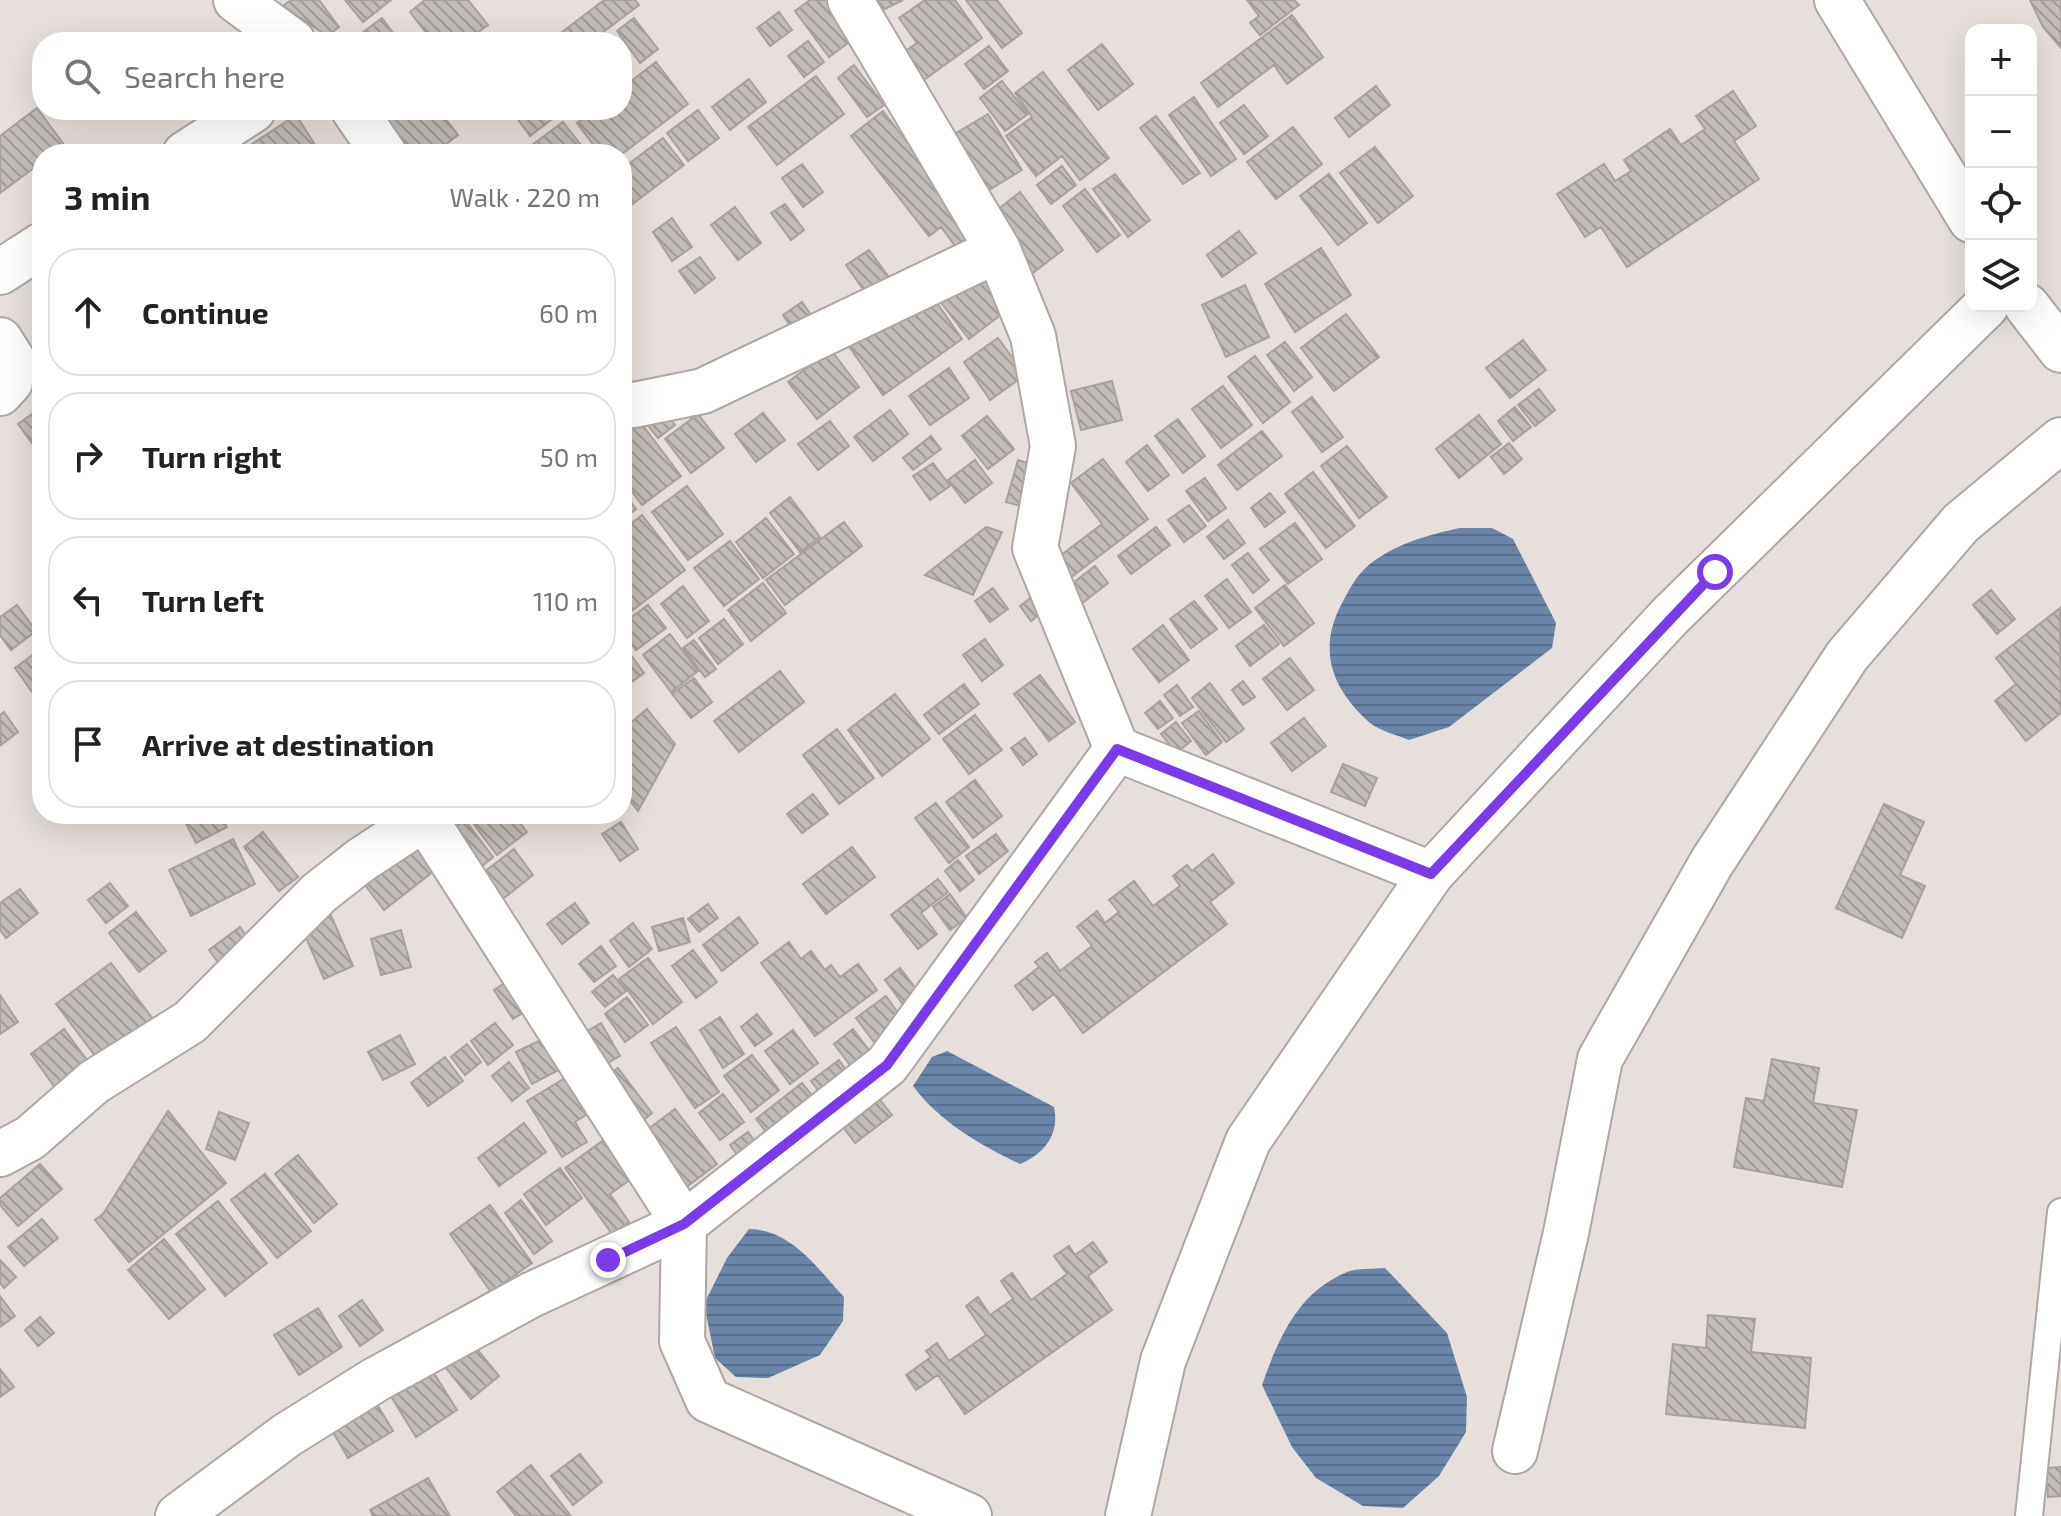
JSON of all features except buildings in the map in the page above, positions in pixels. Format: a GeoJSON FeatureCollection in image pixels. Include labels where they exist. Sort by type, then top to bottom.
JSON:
{"type":"FeatureCollection","features":[{"type":"Feature","properties":{"kind":"street"},"geometry":{"type":"LineString","coordinates":[[236,0],[279,32]]}},
{"type":"Feature","properties":{"kind":"street"},"geometry":{"type":"LineString","coordinates":[[850,0],[998,250],[1033,336],[1053,446],[1035,548],[1117,749],[1431,874]]}},
{"type":"Feature","properties":{"kind":"street"},"geometry":{"type":"LineString","coordinates":[[1837,0],[1965,210]]}},
{"type":"Feature","properties":{"kind":"street"},"geometry":{"type":"LineString","coordinates":[[200,144],[238,120]]}},
{"type":"Feature","properties":{"kind":"street"},"geometry":{"type":"LineString","coordinates":[[361,120],[377,144]]}},
{"type":"Feature","properties":{"kind":"street"},"geometry":{"type":"LineString","coordinates":[[632,405],[703,391],[998,250]]}},
{"type":"Feature","properties":{"kind":"street"},"geometry":{"type":"LineString","coordinates":[[0,272],[32,251]]}},
{"type":"Feature","properties":{"kind":"street"},"geometry":{"type":"LineString","coordinates":[[1128,1516],[1163,1361],[1248,1141],[1431,874],[1670,616],[1980,312]]}},
{"type":"Feature","properties":{"kind":"street"},"geometry":{"type":"LineString","coordinates":[[2032,312],[2061,350]]}},
{"type":"Feature","properties":{"kind":"street"},"geometry":{"type":"LineString","coordinates":[[0,340],[12,359],[10,382],[0,393]]}},
{"type":"Feature","properties":{"kind":"street"},"geometry":{"type":"LineString","coordinates":[[1515,1451],[1566,1233],[1600,1059],[1712,862],[1847,656],[1961,523],[2061,440]]}},
{"type":"Feature","properties":{"kind":"street"},"geometry":{"type":"LineString","coordinates":[[178,1516],[287,1435],[375,1380],[531,1295],[684,1224],[887,1065],[1117,749]]}},
{"type":"Feature","properties":{"kind":"street"},"geometry":{"type":"LineString","coordinates":[[0,1154],[30,1138],[94,1082],[190,1022],[319,893],[413,824]]}},
{"type":"Feature","properties":{"kind":"street"},"geometry":{"type":"LineString","coordinates":[[429,824],[684,1224],[682,1341],[708,1400],[969,1516]]}},
{"type":"Feature","properties":{"kind":"lane"},"geometry":{"type":"LineString","coordinates":[[2029,1516],[2061,1212]]}},
{"type":"Feature","properties":{"kind":"water"},"geometry":{"type":"Polygon","coordinates":[[[1460,528],[1492,528],[1513,539],[1556,623],[1552,648],[1449,727],[1409,740],[1374,726],[1347,698],[1333,671],[1330,656],[1333,626],[1352,585],[1370,564],[1402,545],[1460,528]]]}},
{"type":"Feature","properties":{"kind":"water"},"geometry":{"type":"Polygon","coordinates":[[[947,1051],[1054,1107],[1055,1126],[1043,1149],[1020,1164],[990,1149],[935,1111],[913,1086],[932,1057],[947,1051]]]}},
{"type":"Feature","properties":{"kind":"water"},"geometry":{"type":"Polygon","coordinates":[[[749,1229],[764,1231],[791,1243],[844,1297],[843,1321],[820,1355],[768,1378],[736,1377],[715,1358],[704,1304],[727,1258],[749,1229]]]}},
{"type":"Feature","properties":{"kind":"water"},"geometry":{"type":"Polygon","coordinates":[[[1385,1268],[1447,1333],[1467,1397],[1466,1432],[1439,1476],[1403,1508],[1363,1506],[1316,1478],[1292,1447],[1262,1385],[1283,1334],[1315,1292],[1347,1272],[1385,1268]]]}},
{"type":"Feature","properties":{"kind":"route"},"geometry":{"type":"LineString","coordinates":[[608,1260],[684,1224],[887,1065],[1117,749],[1431,874],[1670,616],[1715,572]]}}]}
